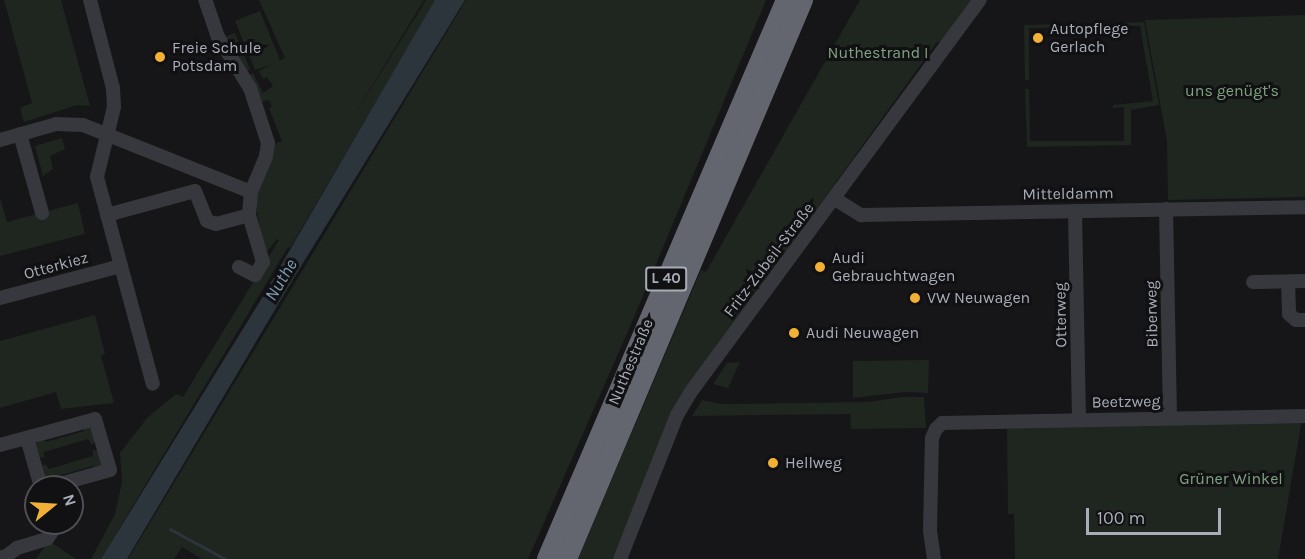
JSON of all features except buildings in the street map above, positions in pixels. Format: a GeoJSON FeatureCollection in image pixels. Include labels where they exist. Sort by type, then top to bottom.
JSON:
{"type":"FeatureCollection","features":[{"type":"Feature","properties":{"kind":"highway","name":"Nuthestraße"},"geometry":{"type":"LineString","coordinates":[[547,559],[786,0]]}},
{"type":"Feature","properties":{"kind":"highway","name":"Nuthestraße"},"geometry":{"type":"LineString","coordinates":[[567,559],[803,0]]}},
{"type":"Feature","properties":{"kind":"street"},"geometry":{"type":"LineString","coordinates":[[90,0],[113,88],[114,107],[97,177],[153,384]]}},
{"type":"Feature","properties":{"kind":"street"},"geometry":{"type":"LineString","coordinates":[[206,0],[218,37],[253,95],[268,143],[266,156],[251,192],[249,215],[263,261],[255,275],[239,267]]}},
{"type":"Feature","properties":{"kind":"street","name":"Fritz-Zubeil-Straße"},"geometry":{"type":"LineString","coordinates":[[620,559],[677,414],[686,400],[980,0]]}},
{"type":"Feature","properties":{"kind":"street"},"geometry":{"type":"LineString","coordinates":[[0,138],[56,124],[72,124],[107,135],[251,192]]}},
{"type":"Feature","properties":{"kind":"street"},"geometry":{"type":"LineString","coordinates":[[20,134],[42,213]]}},
{"type":"Feature","properties":{"kind":"street"},"geometry":{"type":"LineString","coordinates":[[188,167],[207,221],[216,224],[249,215]]}},
{"type":"Feature","properties":{"kind":"street"},"geometry":{"type":"LineString","coordinates":[[107,216],[195,191]]}},
{"type":"Feature","properties":{"kind":"street","name":"Mitteldamm"},"geometry":{"type":"LineString","coordinates":[[835,199],[861,215],[1305,207]]}},
{"type":"Feature","properties":{"kind":"street","name":"Biberweg"},"geometry":{"type":"LineString","coordinates":[[1166,209],[1170,417]]}},
{"type":"Feature","properties":{"kind":"street","name":"Otterweg"},"geometry":{"type":"LineString","coordinates":[[1075,211],[1079,419]]}},
{"type":"Feature","properties":{"kind":"street","name":"Otterkiez"},"geometry":{"type":"LineString","coordinates":[[0,298],[121,266]]}},
{"type":"Feature","properties":{"kind":"street"},"geometry":{"type":"LineString","coordinates":[[1253,282],[1305,281]]}},
{"type":"Feature","properties":{"kind":"street"},"geometry":{"type":"LineString","coordinates":[[1288,282],[1289,314],[1296,320],[1305,320]]}},
{"type":"Feature","properties":{"kind":"street","name":"Beetzweg"},"geometry":{"type":"LineString","coordinates":[[934,559],[930,531],[932,438],[936,429],[947,422],[1305,416]]}},
{"type":"Feature","properties":{"kind":"street"},"geometry":{"type":"LineString","coordinates":[[0,445],[95,419],[110,470],[84,477]]}},
{"type":"Feature","properties":{"kind":"street"},"geometry":{"type":"LineString","coordinates":[[27,438],[38,475]]}},
{"type":"Feature","properties":{"kind":"street"},"geometry":{"type":"LineString","coordinates":[[0,557],[2,559],[17,549],[47,539],[49,535]]}},
{"type":"Feature","properties":{"kind":"green space"},"geometry":{"type":"Polygon","coordinates":[[[4,0],[61,0],[90,106],[77,105],[24,122],[20,108],[32,103],[4,0]]]}},
{"type":"Feature","properties":{"kind":"green space"},"geometry":{"type":"Polygon","coordinates":[[[259,0],[424,0],[350,122],[426,0],[436,0],[290,248],[288,247],[101,559],[91,559],[115,514],[122,482],[120,453],[147,418],[176,394],[183,397],[279,240],[277,239],[265,254],[255,201],[272,145],[282,141],[269,108],[272,107],[269,100],[262,102],[246,76],[253,73],[263,93],[273,86],[267,77],[263,79],[259,71],[273,64],[255,70],[235,21],[260,11],[280,60],[285,58],[259,0]]]}},
{"type":"Feature","properties":{"kind":"green space"},"geometry":{"type":"Polygon","coordinates":[[[466,0],[766,0],[632,322],[528,559],[202,559],[182,547],[174,559],[128,559],[466,0]]]}},
{"type":"Feature","properties":{"kind":"green space","name":"Nuthestrand I"},"geometry":{"type":"Polygon","coordinates":[[[860,0],[975,0],[944,41],[937,42],[715,350],[682,392],[612,559],[578,559],[701,270],[706,272],[860,0]]]}},
{"type":"Feature","properties":{"kind":"green space","name":"uns genügt's"},"geometry":{"type":"Polygon","coordinates":[[[1305,15],[1305,197],[1168,200],[1167,141],[1145,20],[1305,15]]]}},
{"type":"Feature","properties":{"kind":"green space"},"geometry":{"type":"Polygon","coordinates":[[[1144,22],[1159,105],[1131,110],[1131,145],[1027,147],[1025,89],[1029,89],[1030,141],[1124,141],[1124,107],[1113,108],[1113,105],[1153,101],[1140,26],[1120,28],[1118,23],[1144,22]]]}},
{"type":"Feature","properties":{"kind":"green space"},"geometry":{"type":"Polygon","coordinates":[[[1108,23],[1108,27],[1029,28],[1029,80],[1025,80],[1024,25],[1108,23]]]}},
{"type":"Feature","properties":{"kind":"green space"},"geometry":{"type":"Polygon","coordinates":[[[235,33],[250,69],[245,73],[223,37],[235,33]]]}},
{"type":"Feature","properties":{"kind":"green space"},"geometry":{"type":"Polygon","coordinates":[[[62,138],[65,149],[50,156],[53,169],[43,176],[35,146],[62,138]]]}},
{"type":"Feature","properties":{"kind":"green space"},"geometry":{"type":"Polygon","coordinates":[[[0,198],[7,222],[78,203],[85,234],[0,256],[0,198]]]}},
{"type":"Feature","properties":{"kind":"green space"},"geometry":{"type":"Polygon","coordinates":[[[95,315],[105,354],[101,356],[114,403],[61,409],[56,392],[0,408],[0,341],[95,315]]]}},
{"type":"Feature","properties":{"kind":"green space"},"geometry":{"type":"Polygon","coordinates":[[[929,360],[928,393],[905,392],[853,398],[853,361],[929,360]]]}},
{"type":"Feature","properties":{"kind":"green space"},"geometry":{"type":"Polygon","coordinates":[[[740,362],[728,388],[713,384],[727,363],[740,362]]]}},
{"type":"Feature","properties":{"kind":"green space"},"geometry":{"type":"Polygon","coordinates":[[[902,397],[924,397],[926,428],[851,429],[850,414],[692,416],[702,400],[721,404],[869,402],[902,397]]]}},
{"type":"Feature","properties":{"kind":"green space","name":"Grüner Winkel"},"geometry":{"type":"Polygon","coordinates":[[[1302,419],[1278,559],[1015,559],[1014,514],[1008,514],[1007,427],[1302,419]]]}},
{"type":"Feature","properties":{"kind":"green space"},"geometry":{"type":"Polygon","coordinates":[[[84,425],[91,426],[95,442],[92,445],[88,439],[44,452],[44,458],[37,456],[34,446],[42,437],[46,442],[84,431],[84,425]]]}},
{"type":"Feature","properties":{"kind":"green space"},"geometry":{"type":"Polygon","coordinates":[[[93,450],[98,451],[103,465],[96,471],[93,466],[61,475],[44,475],[41,467],[45,464],[49,469],[93,456],[93,450]]]}},
{"type":"Feature","properties":{"kind":"green space"},"geometry":{"type":"Polygon","coordinates":[[[49,541],[76,559],[36,559],[49,541]]]}},
{"type":"Feature","properties":{"kind":"water","name":"Nuthe"},"geometry":{"type":"Polygon","coordinates":[[[435,0],[465,0],[295,276],[127,559],[101,559],[262,298],[435,0]]]}},
{"type":"Feature","properties":{"kind":"waterway"},"geometry":{"type":"LineString","coordinates":[[170,529],[225,559]]}},
{"type":"Feature","properties":{"kind":"place","name":"Autopflege Gerlach"},"geometry":{"type":"Point","coordinates":[1038,38]}},
{"type":"Feature","properties":{"kind":"place","name":"Freie Schule Potsdam"},"geometry":{"type":"Point","coordinates":[160,57]}},
{"type":"Feature","properties":{"kind":"place","name":"Audi Gebrauchtwagen"},"geometry":{"type":"Point","coordinates":[820,267]}},
{"type":"Feature","properties":{"kind":"place","name":"VW Neuwagen"},"geometry":{"type":"Point","coordinates":[915,298]}},
{"type":"Feature","properties":{"kind":"place","name":"Audi Neuwagen"},"geometry":{"type":"Point","coordinates":[794,333]}},
{"type":"Feature","properties":{"kind":"place","name":"Hellweg"},"geometry":{"type":"Point","coordinates":[773,463]}}]}
